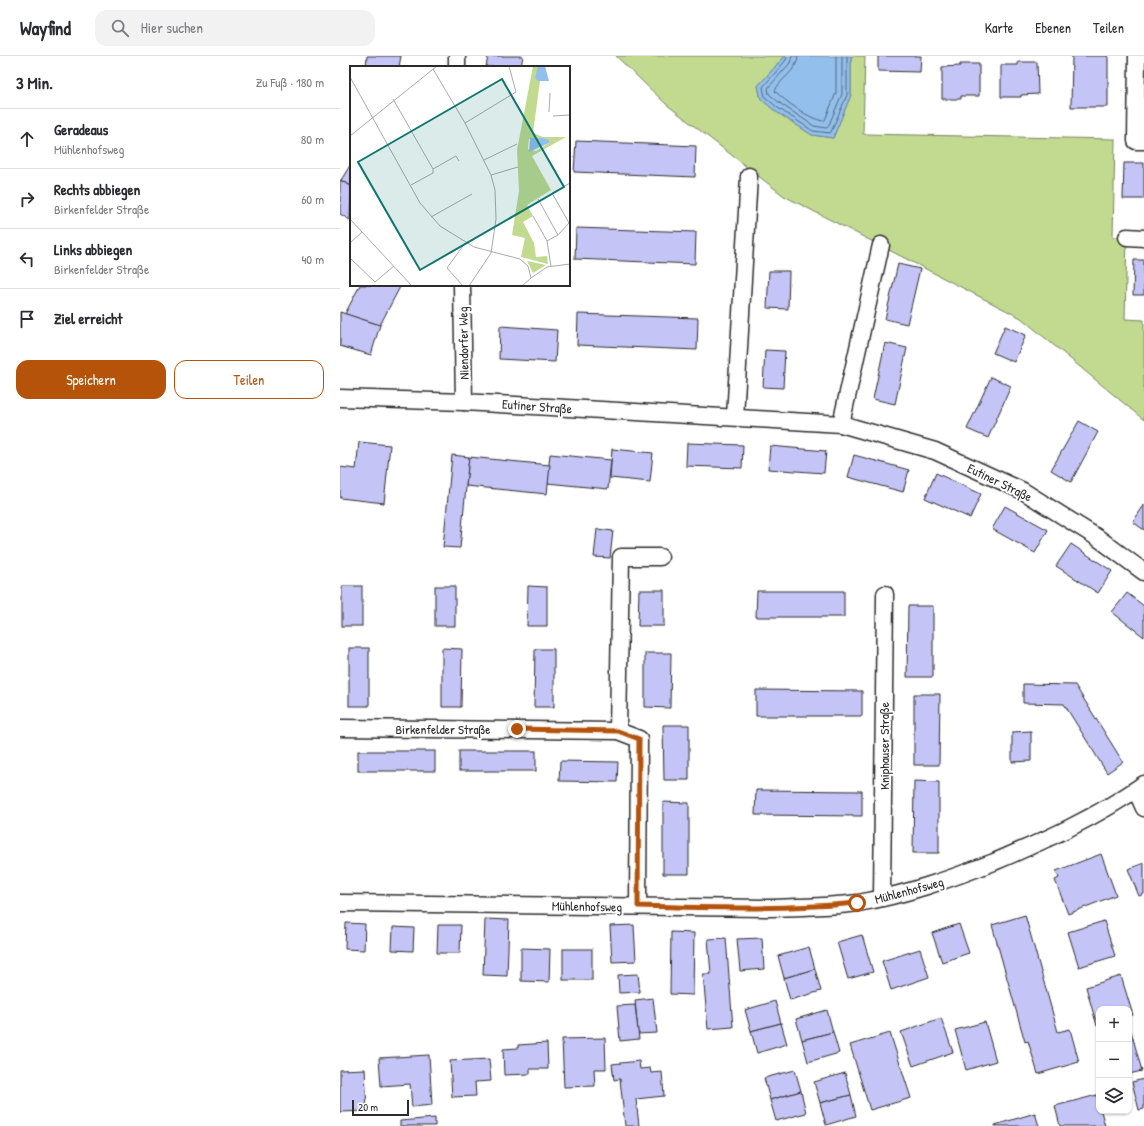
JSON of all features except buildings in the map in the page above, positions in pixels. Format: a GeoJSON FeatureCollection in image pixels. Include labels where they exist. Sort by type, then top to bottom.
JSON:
{"type":"FeatureCollection","features":[{"type":"Feature","properties":{"kind":"street"},"geometry":{"type":"LineString","coordinates":[[1137,56],[1136,141],[1144,142]]}},
{"type":"Feature","properties":{"kind":"street"},"geometry":{"type":"LineString","coordinates":[[735,417],[749,176]]}},
{"type":"Feature","properties":{"kind":"street"},"geometry":{"type":"LineString","coordinates":[[1127,237],[1144,238]]}},
{"type":"Feature","properties":{"kind":"street"},"geometry":{"type":"LineString","coordinates":[[841,424],[881,245]]}},
{"type":"Feature","properties":{"kind":"street","name":"Niendorfer Weg"},"geometry":{"type":"LineString","coordinates":[[462,286],[464,402]]}},
{"type":"Feature","properties":{"kind":"street","name":"Eutiner Straße"},"geometry":{"type":"LineString","coordinates":[[340,398],[464,402],[841,424],[935,451],[1023,491],[1098,538],[1144,572]]}},
{"type":"Feature","properties":{"kind":"street"},"geometry":{"type":"LineString","coordinates":[[618,731],[621,557],[660,557]]}},
{"type":"Feature","properties":{"kind":"street","name":"Kniphauser Straße"},"geometry":{"type":"LineString","coordinates":[[882,898],[885,594]]}},
{"type":"Feature","properties":{"kind":"street","name":"Birkenfelder Straße"},"geometry":{"type":"LineString","coordinates":[[340,728],[618,731],[639,739],[638,906]]}},
{"type":"Feature","properties":{"kind":"street"},"geometry":{"type":"LineString","coordinates":[[1140,787],[1144,808]]}},
{"type":"Feature","properties":{"kind":"street","name":"Mühlenhofsweg"},"geometry":{"type":"LineString","coordinates":[[340,902],[760,908],[818,907],[857,903],[919,889],[963,874],[1041,843],[1084,821],[1140,787]]}},
{"type":"Feature","properties":{"kind":"green space"},"geometry":{"type":"Polygon","coordinates":[[[616,56],[786,56],[758,86],[761,99],[775,111],[812,135],[833,138],[851,95],[851,56],[865,56],[863,134],[1115,139],[1113,237],[1127,237],[1125,319],[1144,320],[1144,420],[1021,318],[784,196],[666,104],[616,56]]]}},
{"type":"Feature","properties":{"kind":"water"},"geometry":{"type":"Polygon","coordinates":[[[786,56],[851,56],[851,95],[833,138],[812,135],[775,111],[761,99],[758,86],[786,56]]]}},
{"type":"Feature","properties":{"kind":"route"},"geometry":{"type":"LineString","coordinates":[[517,729],[618,731],[639,739],[638,906],[767,908],[818,907],[857,903]]}}]}
